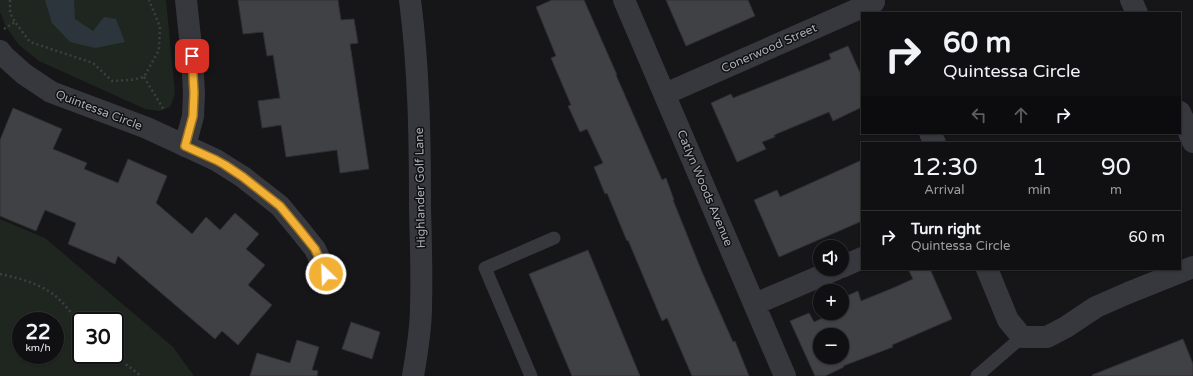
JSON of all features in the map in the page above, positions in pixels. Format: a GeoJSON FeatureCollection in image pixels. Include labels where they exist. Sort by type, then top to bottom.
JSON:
{"type":"FeatureCollection","features":[{"type":"Feature","properties":{"kind":"street"},"geometry":{"type":"LineString","coordinates":[[185,146],[193,116],[194,93],[186,0]]}},
{"type":"Feature","properties":{"kind":"street","name":"Highlander Golf Lane"},"geometry":{"type":"LineString","coordinates":[[410,0],[417,70],[420,150],[421,307],[418,348],[413,376]]}},
{"type":"Feature","properties":{"kind":"street","name":"Catlyn Woods Avenue"},"geometry":{"type":"LineString","coordinates":[[624,0],[785,376]]}},
{"type":"Feature","properties":{"kind":"street"},"geometry":{"type":"LineString","coordinates":[[1131,0],[1137,12]]}},
{"type":"Feature","properties":{"kind":"street","name":"Conerwood Street"},"geometry":{"type":"LineString","coordinates":[[665,94],[875,5]]}},
{"type":"Feature","properties":{"kind":"street","name":"Quintessa Circle"},"geometry":{"type":"LineString","coordinates":[[0,51],[24,74],[51,92],[147,128],[216,160],[243,177],[280,206],[315,249],[326,274]]}},
{"type":"Feature","properties":{"kind":"street"},"geometry":{"type":"LineString","coordinates":[[1181,114],[1193,142]]}},
{"type":"Feature","properties":{"kind":"street"},"geometry":{"type":"LineString","coordinates":[[849,264],[861,258]]}},
{"type":"Feature","properties":{"kind":"street"},"geometry":{"type":"LineString","coordinates":[[987,270],[1008,320],[1022,337],[1047,337],[1066,327],[1096,307],[1193,267]]}},
{"type":"Feature","properties":{"kind":"street"},"geometry":{"type":"LineString","coordinates":[[755,304],[821,276]]}},
{"type":"Feature","properties":{"kind":"lane"},"geometry":{"type":"LineString","coordinates":[[531,376],[485,268],[554,238]]}},
{"type":"Feature","properties":{"kind":"lane"},"geometry":{"type":"LineString","coordinates":[[977,376],[1022,337]]}},
{"type":"Feature","properties":{"kind":"path"},"geometry":{"type":"LineString","coordinates":[[10,0],[10,13],[30,42],[93,63],[112,81],[131,80],[144,77],[159,50],[160,27],[149,0]]}},
{"type":"Feature","properties":{"kind":"path"},"geometry":{"type":"LineString","coordinates":[[0,31],[15,22]]}},
{"type":"Feature","properties":{"kind":"path"},"geometry":{"type":"LineString","coordinates":[[0,274],[18,278],[41,286],[54,295],[72,314]]}},
{"type":"Feature","properties":{"kind":"path"},"geometry":{"type":"LineString","coordinates":[[124,363],[141,376]]}},
{"type":"Feature","properties":{"kind":"shaded area"},"geometry":{"type":"Polygon","coordinates":[[[0,0],[166,0],[175,94],[170,107],[159,111],[145,109],[39,61],[19,45],[6,27],[0,12],[0,0]]]}},
{"type":"Feature","properties":{"kind":"shaded area"},"geometry":{"type":"Polygon","coordinates":[[[45,0],[74,0],[75,19],[93,31],[104,17],[116,19],[125,42],[95,48],[70,42],[52,23],[45,0]]]}},
{"type":"Feature","properties":{"kind":"shaded area"},"geometry":{"type":"Polygon","coordinates":[[[0,219],[45,238],[173,347],[194,376],[0,376],[0,219]]]}},
{"type":"Feature","properties":{"kind":"building"},"geometry":{"type":"Polygon","coordinates":[[[238,0],[338,0],[341,20],[354,19],[358,43],[350,44],[369,169],[340,173],[337,150],[286,157],[281,125],[262,128],[258,101],[280,98],[273,55],[267,56],[263,32],[243,34],[238,0]]]}},
{"type":"Feature","properties":{"kind":"building"},"geometry":{"type":"Polygon","coordinates":[[[552,0],[584,0],[662,180],[666,178],[673,200],[702,272],[733,342],[735,341],[749,376],[692,376],[667,318],[662,321],[628,240],[627,241],[607,193],[605,194],[594,167],[603,163],[587,129],[580,132],[568,106],[571,105],[551,58],[556,56],[536,7],[552,0]]]}},
{"type":"Feature","properties":{"kind":"building"},"geometry":{"type":"Polygon","coordinates":[[[666,0],[748,0],[755,16],[686,46],[666,0]]]}},
{"type":"Feature","properties":{"kind":"building"},"geometry":{"type":"Polygon","coordinates":[[[848,46],[861,75],[861,107],[833,121],[829,112],[774,135],[775,137],[762,142],[766,149],[737,162],[711,103],[731,94],[733,98],[831,59],[829,54],[848,46]]]}},
{"type":"Feature","properties":{"kind":"building"},"geometry":{"type":"Polygon","coordinates":[[[13,108],[62,129],[53,149],[87,163],[84,169],[118,183],[128,159],[167,176],[156,203],[192,234],[206,217],[220,230],[235,213],[259,234],[246,249],[265,265],[248,285],[272,305],[238,345],[222,331],[215,339],[118,256],[115,264],[68,244],[76,223],[45,210],[36,231],[0,216],[0,140],[13,108]]]}},
{"type":"Feature","properties":{"kind":"building"},"geometry":{"type":"Polygon","coordinates":[[[861,160],[861,221],[818,240],[813,240],[813,242],[779,257],[754,200],[777,190],[780,197],[861,160]]]}},
{"type":"Feature","properties":{"kind":"building"},"geometry":{"type":"Polygon","coordinates":[[[588,250],[640,376],[572,376],[529,274],[588,250]]]}},
{"type":"Feature","properties":{"kind":"building"},"geometry":{"type":"Polygon","coordinates":[[[908,270],[930,270],[952,319],[892,345],[893,347],[849,364],[849,328],[813,328],[813,364],[848,364],[825,376],[815,376],[790,321],[809,313],[814,322],[818,320],[849,320],[849,295],[858,291],[861,301],[913,279],[908,270]]]}},
{"type":"Feature","properties":{"kind":"building"},"geometry":{"type":"Polygon","coordinates":[[[351,322],[380,332],[372,359],[342,349],[351,322]]]}},
{"type":"Feature","properties":{"kind":"building"},"geometry":{"type":"Polygon","coordinates":[[[1183,339],[1193,364],[1193,376],[1092,375],[1183,339]]]}},
{"type":"Feature","properties":{"kind":"building"},"geometry":{"type":"Polygon","coordinates":[[[297,340],[319,347],[312,370],[318,371],[317,376],[250,376],[257,353],[290,363],[297,340]]]}},
{"type":"Feature","properties":{"kind":"route"},"geometry":{"type":"LineString","coordinates":[[192,56],[194,93],[193,116],[185,146],[225,165],[280,206],[315,249],[326,274]]}}]}
